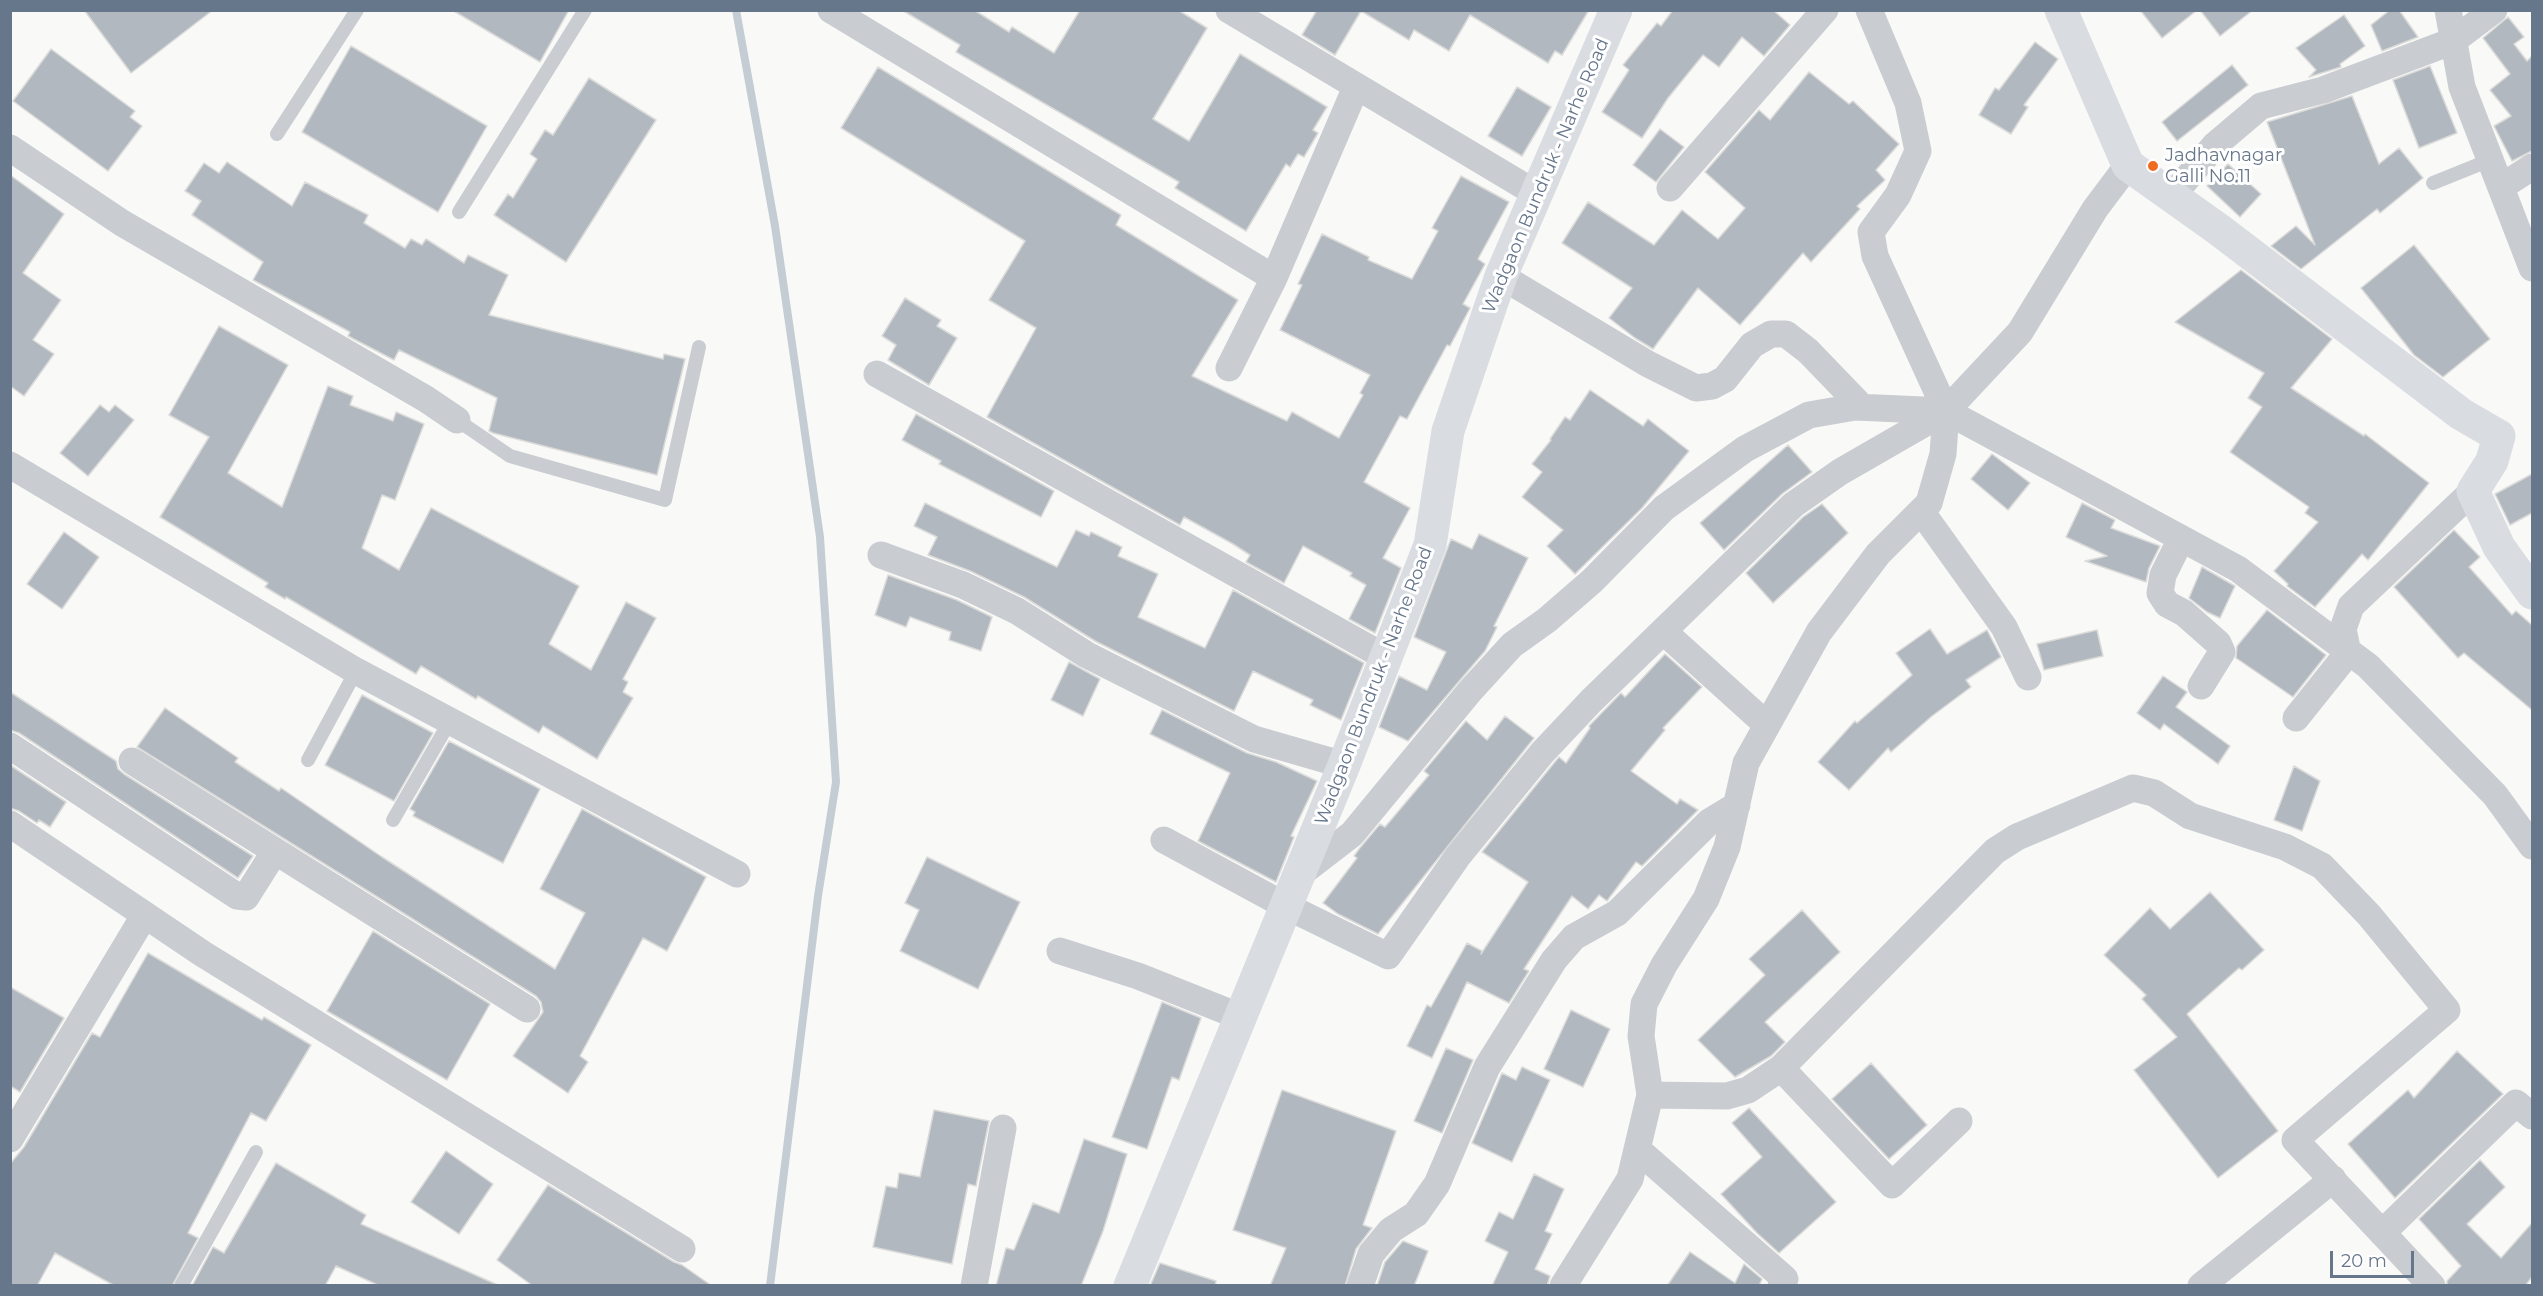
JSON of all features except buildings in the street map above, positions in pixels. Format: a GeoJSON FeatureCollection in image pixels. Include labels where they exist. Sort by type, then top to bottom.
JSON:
{"type":"FeatureCollection","features":[{"type":"Feature","properties":{"kind":"street"},"geometry":{"type":"LineString","coordinates":[[831,10],[1274,278]]}},
{"type":"Feature","properties":{"kind":"street"},"geometry":{"type":"LineString","coordinates":[[1229,10],[1537,194]]}},
{"type":"Feature","properties":{"kind":"street","name":"Wadgaon Bundruk - Narhe Road"},"geometry":{"type":"LineString","coordinates":[[1130,1286],[1387,658],[1430,545],[1448,431],[1501,276],[1616,10]]}},
{"type":"Feature","properties":{"kind":"street"},"geometry":{"type":"LineString","coordinates":[[1670,188],[1825,10]]}},
{"type":"Feature","properties":{"kind":"street"},"geometry":{"type":"LineString","coordinates":[[1563,1286],[1630,1179],[1650,1095],[1641,1036],[1644,1004],[1664,965],[1706,899],[1727,847],[1746,763],[1819,632],[1878,554],[1929,503],[1943,454],[1946,411],[1875,256],[1871,232],[1898,195],[1918,151],[1908,103],[1869,10]]}},
{"type":"Feature","properties":{"kind":"street"},"geometry":{"type":"LineString","coordinates":[[2061,10],[2128,165],[2461,414],[2499,436],[2492,461],[2473,491],[2351,606],[2343,629],[2348,653]]}},
{"type":"Feature","properties":{"kind":"street"},"geometry":{"type":"LineString","coordinates":[[2448,10],[2462,87],[2532,268]]}},
{"type":"Feature","properties":{"kind":"street"},"geometry":{"type":"LineString","coordinates":[[2172,196],[2215,145],[2261,106],[2322,90],[2453,41],[2494,10]]}},
{"type":"Feature","properties":{"kind":"street"},"geometry":{"type":"LineString","coordinates":[[1229,368],[1274,278],[1356,87]]}},
{"type":"Feature","properties":{"kind":"street"},"geometry":{"type":"LineString","coordinates":[[10,148],[122,223],[426,399],[457,420]]}},
{"type":"Feature","properties":{"kind":"street"},"geometry":{"type":"LineString","coordinates":[[1164,840],[1286,906],[1388,956],[1458,856],[1542,753],[1591,701],[1794,505],[1840,472],[1946,411],[2020,332],[2095,209],[2128,165]]}},
{"type":"Feature","properties":{"kind":"street"},"geometry":{"type":"LineString","coordinates":[[2501,187],[2532,167]]}},
{"type":"Feature","properties":{"kind":"street"},"geometry":{"type":"LineString","coordinates":[[1501,276],[1648,364],[1696,388],[1712,386],[1725,379],[1752,345],[1771,334],[1786,334],[1808,351],[1862,407]]}},
{"type":"Feature","properties":{"kind":"street"},"geometry":{"type":"LineString","coordinates":[[877,374],[1387,658]]}},
{"type":"Feature","properties":{"kind":"street"},"geometry":{"type":"LineString","coordinates":[[1300,874],[1352,834],[1470,691],[1512,645],[1547,620],[1592,581],[1664,508],[1745,449],[1809,415],[1862,407],[1946,411],[2238,569],[2368,666],[2495,795],[2532,846]]}},
{"type":"Feature","properties":{"kind":"street"},"geometry":{"type":"LineString","coordinates":[[10,465],[356,671],[737,874]]}},
{"type":"Feature","properties":{"kind":"street"},"geometry":{"type":"LineString","coordinates":[[2473,491],[2499,547],[2532,593]]}},
{"type":"Feature","properties":{"kind":"street"},"geometry":{"type":"LineString","coordinates":[[1921,511],[2004,627],[2028,677]]}},
{"type":"Feature","properties":{"kind":"street"},"geometry":{"type":"LineString","coordinates":[[2181,539],[2163,575],[2160,593],[2167,603],[2184,613],[2218,643],[2222,652],[2201,686]]}},
{"type":"Feature","properties":{"kind":"street"},"geometry":{"type":"LineString","coordinates":[[881,555],[963,585],[1017,611],[1087,655],[1254,739],[1344,765]]}},
{"type":"Feature","properties":{"kind":"street"},"geometry":{"type":"LineString","coordinates":[[1663,631],[1767,725]]}},
{"type":"Feature","properties":{"kind":"street"},"geometry":{"type":"LineString","coordinates":[[2296,718],[2348,653]]}},
{"type":"Feature","properties":{"kind":"street"},"geometry":{"type":"LineString","coordinates":[[10,746],[237,896],[246,897],[275,851]]}},
{"type":"Feature","properties":{"kind":"street"},"geometry":{"type":"LineString","coordinates":[[132,761],[527,1009]]}},
{"type":"Feature","properties":{"kind":"street"},"geometry":{"type":"LineString","coordinates":[[1650,1095],[1726,1096],[1748,1090],[1781,1068],[1995,851],[2017,837],[2133,789],[2154,793],[2190,816],[2285,846],[2322,866],[2369,915],[2447,1010],[2295,1140],[2382,1233],[2424,1283]]}},
{"type":"Feature","properties":{"kind":"street"},"geometry":{"type":"LineString","coordinates":[[1360,1286],[1371,1254],[1391,1230],[1416,1214],[1437,1184],[1487,1067],[1554,960],[1574,937],[1617,913],[1709,822],[1737,805]]}},
{"type":"Feature","properties":{"kind":"street"},"geometry":{"type":"LineString","coordinates":[[10,824],[144,916],[682,1249]]}},
{"type":"Feature","properties":{"kind":"street"},"geometry":{"type":"LineString","coordinates":[[10,1139],[144,916]]}},
{"type":"Feature","properties":{"kind":"street"},"geometry":{"type":"LineString","coordinates":[[1060,951],[1138,976],[1241,1017]]}},
{"type":"Feature","properties":{"kind":"street"},"geometry":{"type":"LineString","coordinates":[[1781,1068],[1892,1185],[1959,1121]]}},
{"type":"Feature","properties":{"kind":"street"},"geometry":{"type":"LineString","coordinates":[[2382,1233],[2516,1103],[2532,1116]]}},
{"type":"Feature","properties":{"kind":"street"},"geometry":{"type":"LineString","coordinates":[[974,1286],[1003,1128]]}},
{"type":"Feature","properties":{"kind":"street"},"geometry":{"type":"LineString","coordinates":[[1638,1150],[1785,1279],[1781,1286]]}},
{"type":"Feature","properties":{"kind":"street"},"geometry":{"type":"LineString","coordinates":[[2201,1286],[2333,1179]]}},
{"type":"Feature","properties":{"kind":"lane"},"geometry":{"type":"LineString","coordinates":[[459,212],[585,10]]}},
{"type":"Feature","properties":{"kind":"lane"},"geometry":{"type":"LineString","coordinates":[[277,134],[350,13]]}},
{"type":"Feature","properties":{"kind":"lane"},"geometry":{"type":"LineString","coordinates":[[2433,183],[2490,160]]}},
{"type":"Feature","properties":{"kind":"lane"},"geometry":{"type":"LineString","coordinates":[[457,420],[510,456],[665,500],[699,347]]}},
{"type":"Feature","properties":{"kind":"lane"},"geometry":{"type":"LineString","coordinates":[[308,759],[356,671]]}},
{"type":"Feature","properties":{"kind":"lane"},"geometry":{"type":"LineString","coordinates":[[393,820],[450,721]]}},
{"type":"Feature","properties":{"kind":"lane"},"geometry":{"type":"LineString","coordinates":[[181,1286],[256,1152]]}},
{"type":"Feature","properties":{"kind":"waterway"},"geometry":{"type":"LineString","coordinates":[[736,10],[775,226],[820,537],[836,782],[818,896],[770,1286]]}},
{"type":"Feature","properties":{"kind":"place","name":"Jadhavnagar Galli No.11"},"geometry":{"type":"Point","coordinates":[2153,166]}}]}
